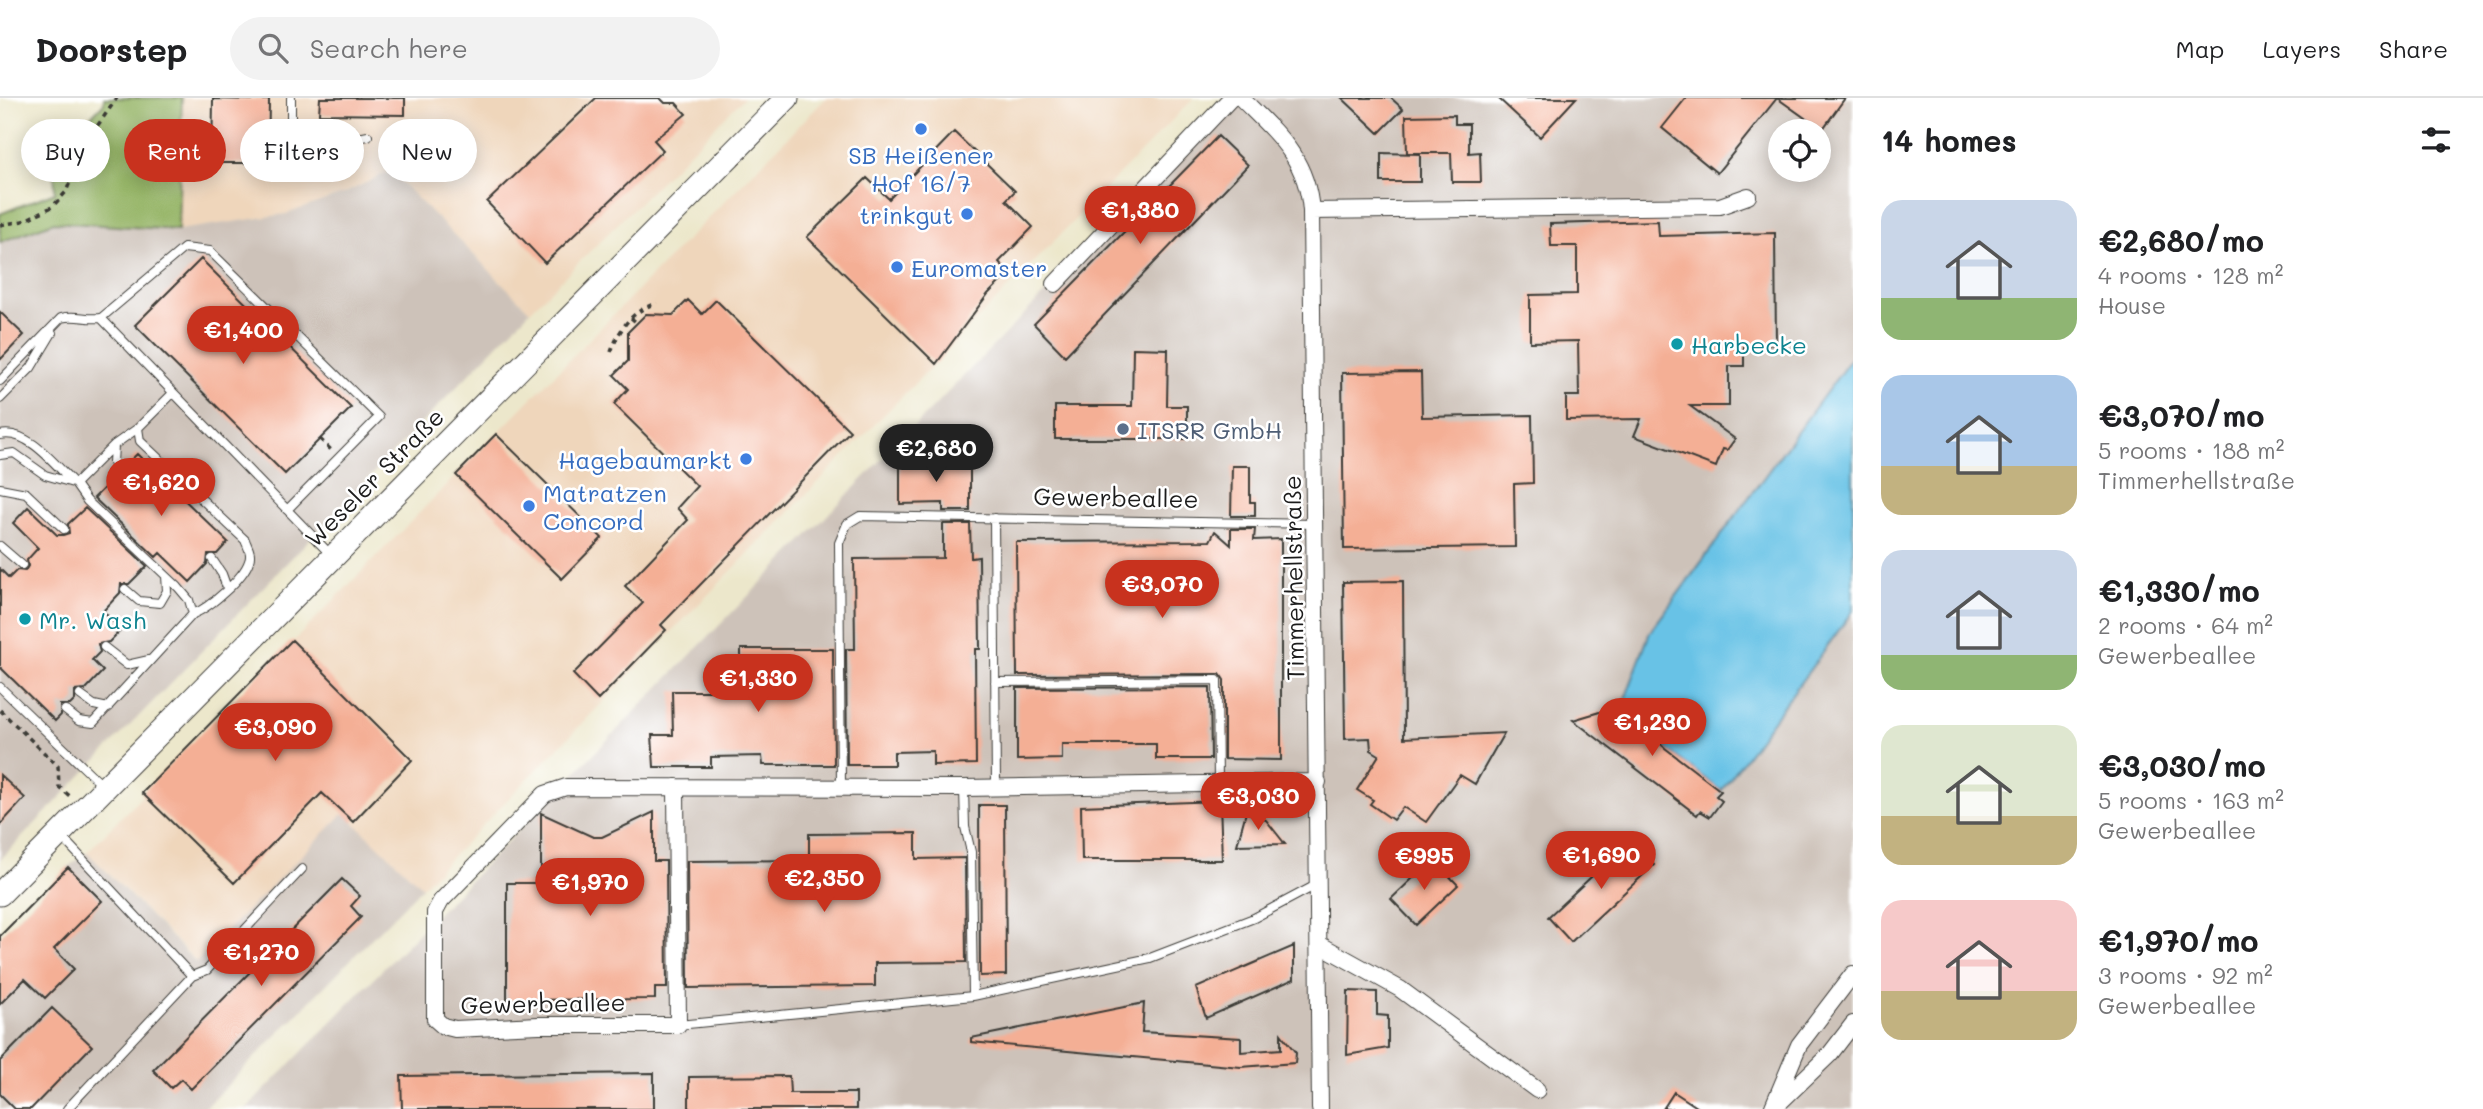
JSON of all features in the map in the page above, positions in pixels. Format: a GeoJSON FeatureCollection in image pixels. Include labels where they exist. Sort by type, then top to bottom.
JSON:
{"type":"FeatureCollection","features":[{"type":"Feature","properties":{"kind":"main road","name":"Weseler Straße"},"geometry":{"type":"LineString","coordinates":[[0,894],[83,807],[787,98]]}},
{"type":"Feature","properties":{"kind":"street"},"geometry":{"type":"LineString","coordinates":[[1055,284],[1231,98]]}},
{"type":"Feature","properties":{"kind":"street","name":"Timmerhellstraße"},"geometry":{"type":"LineString","coordinates":[[1241,98],[1284,141],[1309,185],[1320,1109]]}},
{"type":"Feature","properties":{"kind":"street"},"geometry":{"type":"LineString","coordinates":[[1311,211],[1720,206],[1748,196]]}},
{"type":"Feature","properties":{"kind":"street","name":"Gewerbeallee"},"geometry":{"type":"LineString","coordinates":[[678,1025],[539,1025],[455,1029],[443,1026],[435,1019],[435,912],[441,901],[545,794],[566,787],[964,788],[1318,782]]}},
{"type":"Feature","properties":{"kind":"street"},"geometry":{"type":"LineString","coordinates":[[676,787],[678,1025]]}},
{"type":"Feature","properties":{"kind":"street"},"geometry":{"type":"LineString","coordinates":[[1319,944],[1400,989],[1537,1090]]}},
{"type":"Feature","properties":{"kind":"street"},"geometry":{"type":"LineString","coordinates":[[1772,1109],[1799,1045],[1853,974]]}},
{"type":"Feature","properties":{"kind":"street"},"geometry":{"type":"LineString","coordinates":[[1772,1109],[1830,1054],[1853,1024]]}},
{"type":"Feature","properties":{"kind":"lane"},"geometry":{"type":"LineString","coordinates":[[291,98],[291,142],[333,143],[368,136]]}},
{"type":"Feature","properties":{"kind":"lane"},"geometry":{"type":"LineString","coordinates":[[0,381],[61,318],[73,315],[87,320],[101,318],[184,248],[210,251],[379,418],[287,510]]}},
{"type":"Feature","properties":{"kind":"lane"},"geometry":{"type":"LineString","coordinates":[[0,398],[31,368],[61,318]]}},
{"type":"Feature","properties":{"kind":"lane"},"geometry":{"type":"LineString","coordinates":[[101,318],[332,556]]}},
{"type":"Feature","properties":{"kind":"lane"},"geometry":{"type":"LineString","coordinates":[[75,484],[173,393]]}},
{"type":"Feature","properties":{"kind":"lane"},"geometry":{"type":"LineString","coordinates":[[65,710],[79,721],[93,723],[193,614],[207,608],[248,564],[250,552],[245,540],[140,441],[138,428]]}},
{"type":"Feature","properties":{"kind":"lane"},"geometry":{"type":"LineString","coordinates":[[0,435],[9,432],[22,436],[75,484],[87,500],[190,600],[193,614]]}},
{"type":"Feature","properties":{"kind":"lane"},"geometry":{"type":"LineString","coordinates":[[114,445],[113,463],[120,471]]}},
{"type":"Feature","properties":{"kind":"lane"},"geometry":{"type":"LineString","coordinates":[[0,455],[14,453],[45,475],[75,484]]}},
{"type":"Feature","properties":{"kind":"lane"},"geometry":{"type":"LineString","coordinates":[[0,488],[26,493],[64,529]]}},
{"type":"Feature","properties":{"kind":"lane","name":"Gewerbeallee"},"geometry":{"type":"LineString","coordinates":[[841,786],[839,543],[847,524],[860,516],[1315,524]]}},
{"type":"Feature","properties":{"kind":"lane"},"geometry":{"type":"LineString","coordinates":[[994,518],[996,787]]}},
{"type":"Feature","properties":{"kind":"lane"},"geometry":{"type":"LineString","coordinates":[[0,546],[22,565]]}},
{"type":"Feature","properties":{"kind":"lane"},"geometry":{"type":"LineString","coordinates":[[212,559],[222,574],[226,587]]}},
{"type":"Feature","properties":{"kind":"lane"},"geometry":{"type":"LineString","coordinates":[[125,589],[139,601],[160,603],[167,591],[166,576]]}},
{"type":"Feature","properties":{"kind":"lane"},"geometry":{"type":"LineString","coordinates":[[104,647],[127,665],[150,659]]}},
{"type":"Feature","properties":{"kind":"lane"},"geometry":{"type":"LineString","coordinates":[[995,682],[1217,680],[1218,784]]}},
{"type":"Feature","properties":{"kind":"lane"},"geometry":{"type":"LineString","coordinates":[[0,687],[104,787]]}},
{"type":"Feature","properties":{"kind":"lane"},"geometry":{"type":"LineString","coordinates":[[80,695],[94,705],[108,708]]}},
{"type":"Feature","properties":{"kind":"lane"},"geometry":{"type":"LineString","coordinates":[[964,788],[965,827],[971,852],[973,996]]}},
{"type":"Feature","properties":{"kind":"lane"},"geometry":{"type":"LineString","coordinates":[[58,833],[192,976]]}},
{"type":"Feature","properties":{"kind":"lane"},"geometry":{"type":"LineString","coordinates":[[67,1109],[192,976],[207,970],[302,869]]}},
{"type":"Feature","properties":{"kind":"lane","name":"Gewerbeallee"},"geometry":{"type":"LineString","coordinates":[[678,1025],[973,996],[1150,958],[1254,918],[1318,884]]}},
{"type":"Feature","properties":{"kind":"path"},"geometry":{"type":"LineString","coordinates":[[0,225],[23,221],[52,207],[66,192],[86,142],[117,98]]}},
{"type":"Feature","properties":{"kind":"path"},"geometry":{"type":"LineString","coordinates":[[611,352],[620,328],[640,308],[657,303]]}},
{"type":"Feature","properties":{"kind":"path"},"geometry":{"type":"LineString","coordinates":[[631,318],[637,323]]}},
{"type":"Feature","properties":{"kind":"path"},"geometry":{"type":"LineString","coordinates":[[0,710],[58,766],[59,787],[83,807]]}},
{"type":"Feature","properties":{"kind":"shaded area"},"geometry":{"type":"Polygon","coordinates":[[[182,98],[744,98],[530,311],[401,182],[477,182],[477,119],[378,119],[378,177],[345,193],[286,214],[178,230],[179,182],[226,182],[226,119],[181,119],[182,98]]]}},
{"type":"Feature","properties":{"kind":"shaded area"},"geometry":{"type":"Polygon","coordinates":[[[826,98],[1193,99],[422,887],[344,814],[197,962],[87,852],[826,98]]]}},
{"type":"Feature","properties":{"kind":"shaded area"},"geometry":{"type":"Polygon","coordinates":[[[1236,98],[1853,98],[1853,356],[1650,632],[1623,705],[1665,748],[1721,791],[1853,611],[1853,1109],[246,1109],[1236,98]]]}},
{"type":"Feature","properties":{"kind":"shaded area"},"geometry":{"type":"Polygon","coordinates":[[[378,177],[378,182],[401,182],[530,311],[0,860],[0,242],[54,222],[178,230],[286,214],[345,193],[378,177]]]}},
{"type":"Feature","properties":{"kind":"shaded area"},"geometry":{"type":"Polygon","coordinates":[[[344,813],[422,887],[204,1109],[0,1109],[0,936],[68,867],[87,852],[196,962],[344,813]]]}},
{"type":"Feature","properties":{"kind":"green space"},"geometry":{"type":"Polygon","coordinates":[[[104,98],[182,98],[181,119],[124,119],[124,182],[179,182],[178,230],[54,222],[0,242],[0,214],[55,192],[55,182],[110,182],[110,119],[89,119],[104,103],[104,98]]]}},
{"type":"Feature","properties":{"kind":"water"},"geometry":{"type":"Polygon","coordinates":[[[1853,356],[1853,611],[1721,791],[1665,748],[1623,705],[1650,632],[1853,356]]]}},
{"type":"Feature","properties":{"kind":"building"},"geometry":{"type":"Polygon","coordinates":[[[320,98],[405,98],[405,115],[319,114],[320,98]]]}},
{"type":"Feature","properties":{"kind":"building"},"geometry":{"type":"Polygon","coordinates":[[[596,98],[660,98],[665,103],[676,103],[686,114],[654,140],[663,150],[545,263],[487,202],[596,98]]]}},
{"type":"Feature","properties":{"kind":"building"},"geometry":{"type":"Polygon","coordinates":[[[1342,98],[1391,98],[1403,109],[1379,133],[1342,98]]]}},
{"type":"Feature","properties":{"kind":"building"},"geometry":{"type":"Polygon","coordinates":[[[1498,98],[1576,98],[1540,137],[1498,98]]]}},
{"type":"Feature","properties":{"kind":"building"},"geometry":{"type":"Polygon","coordinates":[[[1686,98],[1777,98],[1717,173],[1662,128],[1686,98]]]}},
{"type":"Feature","properties":{"kind":"building"},"geometry":{"type":"Polygon","coordinates":[[[1777,98],[1845,98],[1830,119],[1807,119],[1777,98]]]}},
{"type":"Feature","properties":{"kind":"building"},"geometry":{"type":"Polygon","coordinates":[[[213,99],[269,100],[269,119],[240,119],[240,163],[226,163],[226,119],[213,119],[213,99]]]}},
{"type":"Feature","properties":{"kind":"building"},"geometry":{"type":"Polygon","coordinates":[[[1455,115],[1455,124],[1469,124],[1469,153],[1480,152],[1481,182],[1452,182],[1451,153],[1407,153],[1406,116],[1455,115]]]}},
{"type":"Feature","properties":{"kind":"building"},"geometry":{"type":"Polygon","coordinates":[[[954,132],[1015,191],[1006,200],[1033,227],[999,262],[1009,273],[988,294],[936,364],[807,237],[867,178],[889,199],[954,132]]]}},
{"type":"Feature","properties":{"kind":"building"},"geometry":{"type":"Polygon","coordinates":[[[1218,136],[1248,165],[1065,356],[1034,324],[1218,136]]]}},
{"type":"Feature","properties":{"kind":"building"},"geometry":{"type":"Polygon","coordinates":[[[1381,153],[1420,154],[1420,182],[1381,182],[1381,153]]]}},
{"type":"Feature","properties":{"kind":"building","name":"Harbecke"},"geometry":{"type":"Polygon","coordinates":[[[1658,221],[1659,236],[1775,233],[1776,345],[1744,346],[1744,366],[1729,366],[1729,406],[1690,406],[1735,439],[1727,450],[1723,449],[1716,467],[1634,436],[1641,419],[1566,420],[1566,396],[1579,396],[1578,341],[1530,342],[1530,295],[1577,294],[1577,246],[1551,246],[1550,224],[1658,221]]]}},
{"type":"Feature","properties":{"kind":"building"},"geometry":{"type":"Polygon","coordinates":[[[201,259],[351,408],[285,474],[135,325],[201,259]]]}},
{"type":"Feature","properties":{"kind":"building","name":"Hagebaumarkt"},"geometry":{"type":"Polygon","coordinates":[[[688,300],[702,314],[716,300],[850,431],[661,625],[666,630],[598,700],[573,674],[643,603],[625,586],[688,520],[677,508],[697,486],[614,404],[628,389],[614,375],[628,361],[628,332],[646,314],[673,315],[688,300]]]}},
{"type":"Feature","properties":{"kind":"building"},"geometry":{"type":"Polygon","coordinates":[[[0,312],[24,335],[0,360],[0,312]]]}},
{"type":"Feature","properties":{"kind":"building"},"geometry":{"type":"Polygon","coordinates":[[[1133,348],[1168,349],[1167,406],[1187,406],[1187,439],[1055,439],[1055,406],[1132,406],[1133,348]]]}},
{"type":"Feature","properties":{"kind":"building"},"geometry":{"type":"Polygon","coordinates":[[[1421,372],[1422,417],[1532,415],[1533,483],[1514,484],[1515,547],[1344,549],[1342,373],[1421,372]]]}},
{"type":"Feature","properties":{"kind":"building","name":"Matratzen Concord"},"geometry":{"type":"Polygon","coordinates":[[[496,434],[602,538],[562,579],[456,475],[496,434]]]}},
{"type":"Feature","properties":{"kind":"building"},"geometry":{"type":"Polygon","coordinates":[[[137,454],[228,542],[217,554],[208,554],[207,564],[190,582],[160,553],[156,557],[94,498],[116,476],[125,475],[125,466],[137,454]]]}},
{"type":"Feature","properties":{"kind":"building"},"geometry":{"type":"Polygon","coordinates":[[[970,461],[970,511],[943,511],[943,503],[900,504],[900,462],[970,461]]]}},
{"type":"Feature","properties":{"kind":"building"},"geometry":{"type":"Polygon","coordinates":[[[1232,466],[1250,466],[1250,502],[1255,502],[1255,516],[1231,516],[1232,466]]]}},
{"type":"Feature","properties":{"kind":"building"},"geometry":{"type":"Polygon","coordinates":[[[28,507],[57,535],[69,533],[68,524],[85,508],[147,566],[129,584],[121,584],[120,593],[103,611],[121,630],[109,642],[98,644],[100,652],[92,660],[103,671],[85,690],[75,691],[75,700],[70,705],[60,705],[61,715],[55,721],[0,667],[0,569],[9,578],[17,570],[25,571],[27,560],[38,548],[13,523],[28,507]]]}},
{"type":"Feature","properties":{"kind":"building"},"geometry":{"type":"Polygon","coordinates":[[[943,524],[970,524],[971,558],[979,557],[980,649],[975,649],[976,764],[933,765],[933,751],[894,752],[894,765],[847,765],[846,649],[855,649],[854,559],[943,558],[943,524]]]}},
{"type":"Feature","properties":{"kind":"building"},"geometry":{"type":"Polygon","coordinates":[[[1231,529],[1255,529],[1254,540],[1281,539],[1281,760],[1224,759],[1224,680],[1220,674],[1017,675],[1016,542],[1210,541],[1215,531],[1231,545],[1231,529]]]}},
{"type":"Feature","properties":{"kind":"building"},"geometry":{"type":"Polygon","coordinates":[[[1403,581],[1404,738],[1504,733],[1475,784],[1460,775],[1426,822],[1403,807],[1393,820],[1370,804],[1373,800],[1357,790],[1379,755],[1371,750],[1370,738],[1345,739],[1343,582],[1403,581]]]}},
{"type":"Feature","properties":{"kind":"building"},"geometry":{"type":"Polygon","coordinates":[[[292,640],[412,760],[353,822],[322,793],[234,883],[142,793],[292,640]]]}},
{"type":"Feature","properties":{"kind":"building"},"geometry":{"type":"Polygon","coordinates":[[[741,649],[833,649],[834,765],[763,765],[762,756],[711,757],[711,767],[654,767],[652,735],[673,735],[672,691],[741,691],[741,649]]]}},
{"type":"Feature","properties":{"kind":"building"},"geometry":{"type":"Polygon","coordinates":[[[1210,687],[1211,759],[1156,759],[1156,744],[1062,744],[1062,759],[1017,760],[1017,688],[1210,687]]]}},
{"type":"Feature","properties":{"kind":"building"},"geometry":{"type":"Polygon","coordinates":[[[1623,705],[1665,748],[1721,791],[1716,796],[1722,801],[1710,817],[1700,811],[1697,815],[1573,720],[1623,705]]]}},
{"type":"Feature","properties":{"kind":"building"},"geometry":{"type":"Polygon","coordinates":[[[0,775],[25,798],[0,825],[0,775]]]}},
{"type":"Feature","properties":{"kind":"building"},"geometry":{"type":"Polygon","coordinates":[[[1220,801],[1222,860],[1082,860],[1081,806],[1220,801]]]}},
{"type":"Feature","properties":{"kind":"building"},"geometry":{"type":"Polygon","coordinates":[[[979,805],[1005,805],[1006,975],[980,976],[979,805]]]}},
{"type":"Feature","properties":{"kind":"building"},"geometry":{"type":"Polygon","coordinates":[[[654,812],[654,861],[666,861],[667,988],[655,988],[655,999],[507,1000],[507,883],[541,883],[541,813],[593,837],[602,837],[654,812]]]}},
{"type":"Feature","properties":{"kind":"building"},"geometry":{"type":"Polygon","coordinates":[[[1246,812],[1266,820],[1285,844],[1237,845],[1246,812]]]}},
{"type":"Feature","properties":{"kind":"building"},"geometry":{"type":"Polygon","coordinates":[[[916,833],[916,859],[965,858],[966,962],[875,963],[875,986],[688,988],[687,861],[809,860],[809,834],[916,833]]]}},
{"type":"Feature","properties":{"kind":"building"},"geometry":{"type":"Polygon","coordinates":[[[1631,840],[1654,865],[1571,942],[1548,917],[1631,840]]]}},
{"type":"Feature","properties":{"kind":"building"},"geometry":{"type":"Polygon","coordinates":[[[1433,859],[1458,885],[1416,925],[1391,899],[1433,859]]]}},
{"type":"Feature","properties":{"kind":"building"},"geometry":{"type":"Polygon","coordinates":[[[68,867],[102,901],[54,949],[74,969],[45,998],[25,979],[0,1004],[0,936],[68,867]]]}},
{"type":"Feature","properties":{"kind":"building"},"geometry":{"type":"Polygon","coordinates":[[[342,879],[360,896],[351,906],[361,917],[191,1089],[181,1079],[171,1088],[153,1070],[342,879]]]}},
{"type":"Feature","properties":{"kind":"building"},"geometry":{"type":"Polygon","coordinates":[[[1294,946],[1294,979],[1206,1018],[1196,988],[1294,946]]]}},
{"type":"Feature","properties":{"kind":"building"},"geometry":{"type":"Polygon","coordinates":[[[1348,991],[1377,992],[1377,1015],[1388,1016],[1388,1048],[1347,1055],[1348,991]]]}},
{"type":"Feature","properties":{"kind":"building"},"geometry":{"type":"Polygon","coordinates":[[[1144,1003],[1142,1032],[1241,1038],[1241,1052],[1281,1049],[1281,1034],[1296,1053],[1295,1063],[1241,1067],[971,1042],[971,1038],[1144,1003]]]}},
{"type":"Feature","properties":{"kind":"building"},"geometry":{"type":"Polygon","coordinates":[[[52,1008],[92,1046],[31,1109],[15,1109],[0,1094],[0,1061],[52,1008]]]}},
{"type":"Feature","properties":{"kind":"building"},"geometry":{"type":"Polygon","coordinates":[[[654,1073],[654,1109],[402,1109],[401,1076],[654,1073]]]}},
{"type":"Feature","properties":{"kind":"building"},"geometry":{"type":"Polygon","coordinates":[[[789,1076],[790,1093],[856,1093],[856,1109],[689,1109],[689,1077],[789,1076]]]}},
{"type":"Feature","properties":{"kind":"building"},"geometry":{"type":"Polygon","coordinates":[[[1674,1092],[1700,1109],[1663,1109],[1674,1092]]]}},
{"type":"Feature","properties":{"kind":"place","name":"SB Heißener Hof 16/7"},"geometry":{"type":"Point","coordinates":[921,129]}},
{"type":"Feature","properties":{"kind":"place","name":"trinkgut"},"geometry":{"type":"Point","coordinates":[967,214]}},
{"type":"Feature","properties":{"kind":"place","name":"Euromaster"},"geometry":{"type":"Point","coordinates":[897,267]}},
{"type":"Feature","properties":{"kind":"place","name":"Harbecke"},"geometry":{"type":"Point","coordinates":[1677,344]}},
{"type":"Feature","properties":{"kind":"place","name":"ITSRR GmbH"},"geometry":{"type":"Point","coordinates":[1123,429]}},
{"type":"Feature","properties":{"kind":"place","name":"Hagebaumarkt"},"geometry":{"type":"Point","coordinates":[746,459]}},
{"type":"Feature","properties":{"kind":"place","name":"Matratzen Concord"},"geometry":{"type":"Point","coordinates":[529,506]}},
{"type":"Feature","properties":{"kind":"place","name":"Mr. Wash"},"geometry":{"type":"Point","coordinates":[25,619]}}]}
